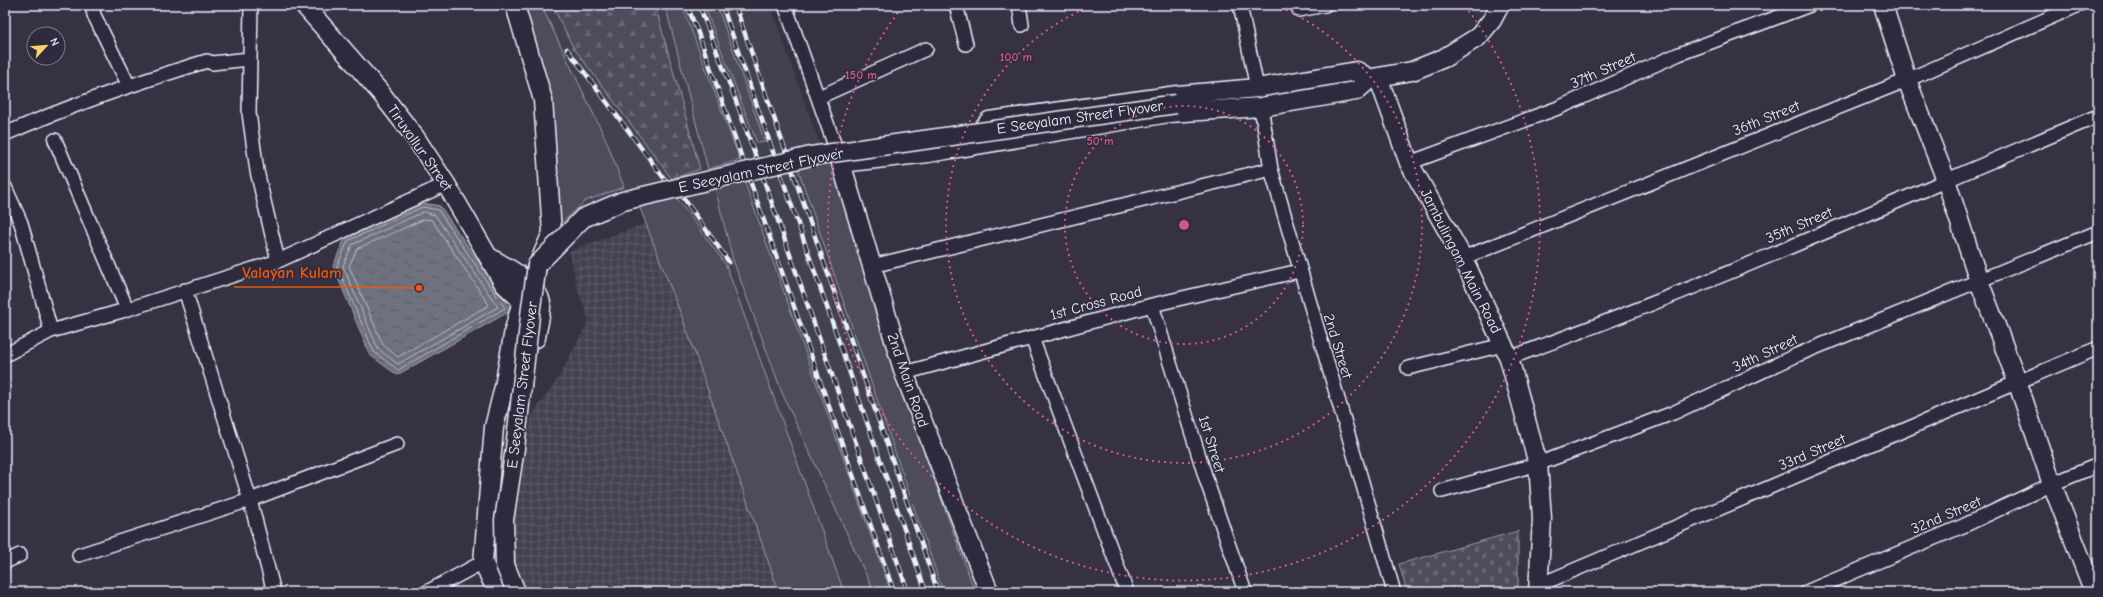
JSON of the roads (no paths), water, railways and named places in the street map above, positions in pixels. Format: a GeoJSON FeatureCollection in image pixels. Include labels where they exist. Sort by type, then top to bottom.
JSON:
{"type":"FeatureCollection","features":[{"type":"Feature","properties":{"kind":"street"},"geometry":{"type":"LineString","coordinates":[[92,5],[94,15],[129,86]]}},
{"type":"Feature","properties":{"kind":"street"},"geometry":{"type":"LineString","coordinates":[[251,5],[249,113],[257,171],[278,260]]}},
{"type":"Feature","properties":{"kind":"street","name":"Tiruvallur Street"},"geometry":{"type":"LineString","coordinates":[[304,5],[380,92],[415,137],[446,184],[485,254],[504,284],[522,301]]}},
{"type":"Feature","properties":{"kind":"street"},"geometry":{"type":"LineString","coordinates":[[497,592],[483,562],[494,427],[504,387],[514,330],[522,301],[552,233],[543,100],[515,5]]}},
{"type":"Feature","properties":{"kind":"street"},"geometry":{"type":"LineString","coordinates":[[785,5],[819,97],[841,164],[980,144],[1169,113],[1260,108],[1356,91],[1369,79],[1357,71],[1257,88],[1178,95],[989,121],[983,128],[980,144]]}},
{"type":"Feature","properties":{"kind":"street"},"geometry":{"type":"LineString","coordinates":[[956,5],[966,44]]}},
{"type":"Feature","properties":{"kind":"street"},"geometry":{"type":"LineString","coordinates":[[1019,5],[1022,25]]}},
{"type":"Feature","properties":{"kind":"street"},"geometry":{"type":"LineString","coordinates":[[1240,5],[1257,88]]}},
{"type":"Feature","properties":{"kind":"street"},"geometry":{"type":"LineString","coordinates":[[1299,10],[1325,5]]}},
{"type":"Feature","properties":{"kind":"street","name":"E Seeyalam Street Flyover"},"geometry":{"type":"LineString","coordinates":[[516,592],[505,565],[504,520],[515,448],[537,265],[583,218],[623,201],[811,156],[1176,104],[1253,97],[1412,71],[1444,58],[1478,37],[1492,20],[1500,5]]}},
{"type":"Feature","properties":{"kind":"street","name":"37th Street"},"geometry":{"type":"LineString","coordinates":[[1409,163],[1558,108],[1679,54],[1810,5]]}},
{"type":"Feature","properties":{"kind":"street"},"geometry":{"type":"LineString","coordinates":[[1883,5],[1907,80],[1946,180],[1979,281],[2092,590]]}},
{"type":"Feature","properties":{"kind":"street","name":"36th Street"},"geometry":{"type":"LineString","coordinates":[[1463,258],[1907,80],[2079,5]]}},
{"type":"Feature","properties":{"kind":"street"},"geometry":{"type":"LineString","coordinates":[[819,97],[926,48]]}},
{"type":"Feature","properties":{"kind":"street"},"geometry":{"type":"LineString","coordinates":[[5,134],[57,112],[129,86],[207,61],[212,63],[249,59]]}},
{"type":"Feature","properties":{"kind":"street","name":"Jambulingam Main Road"},"geometry":{"type":"LineString","coordinates":[[1369,79],[1409,163],[1463,258],[1506,351],[1538,464],[1542,518],[1538,589]]}},
{"type":"Feature","properties":{"kind":"street","name":"2nd Street"},"geometry":{"type":"LineString","coordinates":[[1260,108],[1271,169],[1299,271],[1394,592]]}},
{"type":"Feature","properties":{"kind":"street","name":"35th Street"},"geometry":{"type":"LineString","coordinates":[[1408,368],[1506,351],[1673,296],[2098,116]]}},
{"type":"Feature","properties":{"kind":"street"},"geometry":{"type":"LineString","coordinates":[[55,140],[127,309]]}},
{"type":"Feature","properties":{"kind":"street","name":"2nd Main Road"},"geometry":{"type":"LineString","coordinates":[[841,164],[904,373],[989,592]]}},
{"type":"Feature","properties":{"kind":"street"},"geometry":{"type":"LineString","coordinates":[[872,266],[1271,169]]}},
{"type":"Feature","properties":{"kind":"street"},"geometry":{"type":"LineString","coordinates":[[5,354],[51,332],[278,260],[446,184]]}},
{"type":"Feature","properties":{"kind":"street"},"geometry":{"type":"LineString","coordinates":[[5,187],[21,223],[51,332]]}},
{"type":"Feature","properties":{"kind":"street","name":"34th Street"},"geometry":{"type":"LineString","coordinates":[[1442,490],[1538,464],[1673,413],[1797,355],[2098,232]]}},
{"type":"Feature","properties":{"kind":"street"},"geometry":{"type":"LineString","coordinates":[[485,254],[529,284],[536,293],[541,304],[532,372],[518,384],[504,387]]}},
{"type":"Feature","properties":{"kind":"street","name":"1st Cross Road"},"geometry":{"type":"LineString","coordinates":[[904,373],[1152,305],[1299,271]]}},
{"type":"Feature","properties":{"kind":"street"},"geometry":{"type":"LineString","coordinates":[[185,290],[250,500],[274,592]]}},
{"type":"Feature","properties":{"kind":"street","name":"1st Street"},"geometry":{"type":"LineString","coordinates":[[1152,305],[1207,482],[1245,592]]}},
{"type":"Feature","properties":{"kind":"street"},"geometry":{"type":"LineString","coordinates":[[1032,338],[1127,592]]}},
{"type":"Feature","properties":{"kind":"street","name":"33rd Street"},"geometry":{"type":"LineString","coordinates":[[1538,589],[2098,348]]}},
{"type":"Feature","properties":{"kind":"street"},"geometry":{"type":"LineString","coordinates":[[79,555],[250,500],[397,444]]}},
{"type":"Feature","properties":{"kind":"street","name":"32nd Street"},"geometry":{"type":"LineString","coordinates":[[1806,592],[1962,526],[2052,484],[2098,465]]}},
{"type":"Feature","properties":{"kind":"street"},"geometry":{"type":"LineString","coordinates":[[5,562],[20,555]]}},
{"type":"Feature","properties":{"kind":"street"},"geometry":{"type":"LineString","coordinates":[[427,592],[483,562]]}},
{"type":"Feature","properties":{"kind":"water"},"geometry":{"type":"Polygon","coordinates":[[[423,203],[440,206],[512,310],[397,375],[370,355],[333,266],[345,238],[423,203]]]}},
{"type":"Feature","properties":{"kind":"railway"},"geometry":{"type":"LineString","coordinates":[[687,5],[700,38],[894,592]]}},
{"type":"Feature","properties":{"kind":"railway"},"geometry":{"type":"LineString","coordinates":[[699,5],[739,109],[908,592]]}},
{"type":"Feature","properties":{"kind":"railway"},"geometry":{"type":"LineString","coordinates":[[722,5],[926,592]]}},
{"type":"Feature","properties":{"kind":"railway"},"geometry":{"type":"LineString","coordinates":[[735,5],[938,592]]}},
{"type":"Feature","properties":{"kind":"railway"},"geometry":{"type":"LineString","coordinates":[[567,49],[663,177],[685,200],[729,262]]}},
{"type":"Feature","properties":{"kind":"place","name":"Valayan Kulam"},"geometry":{"type":"Point","coordinates":[419,288]}}]}
